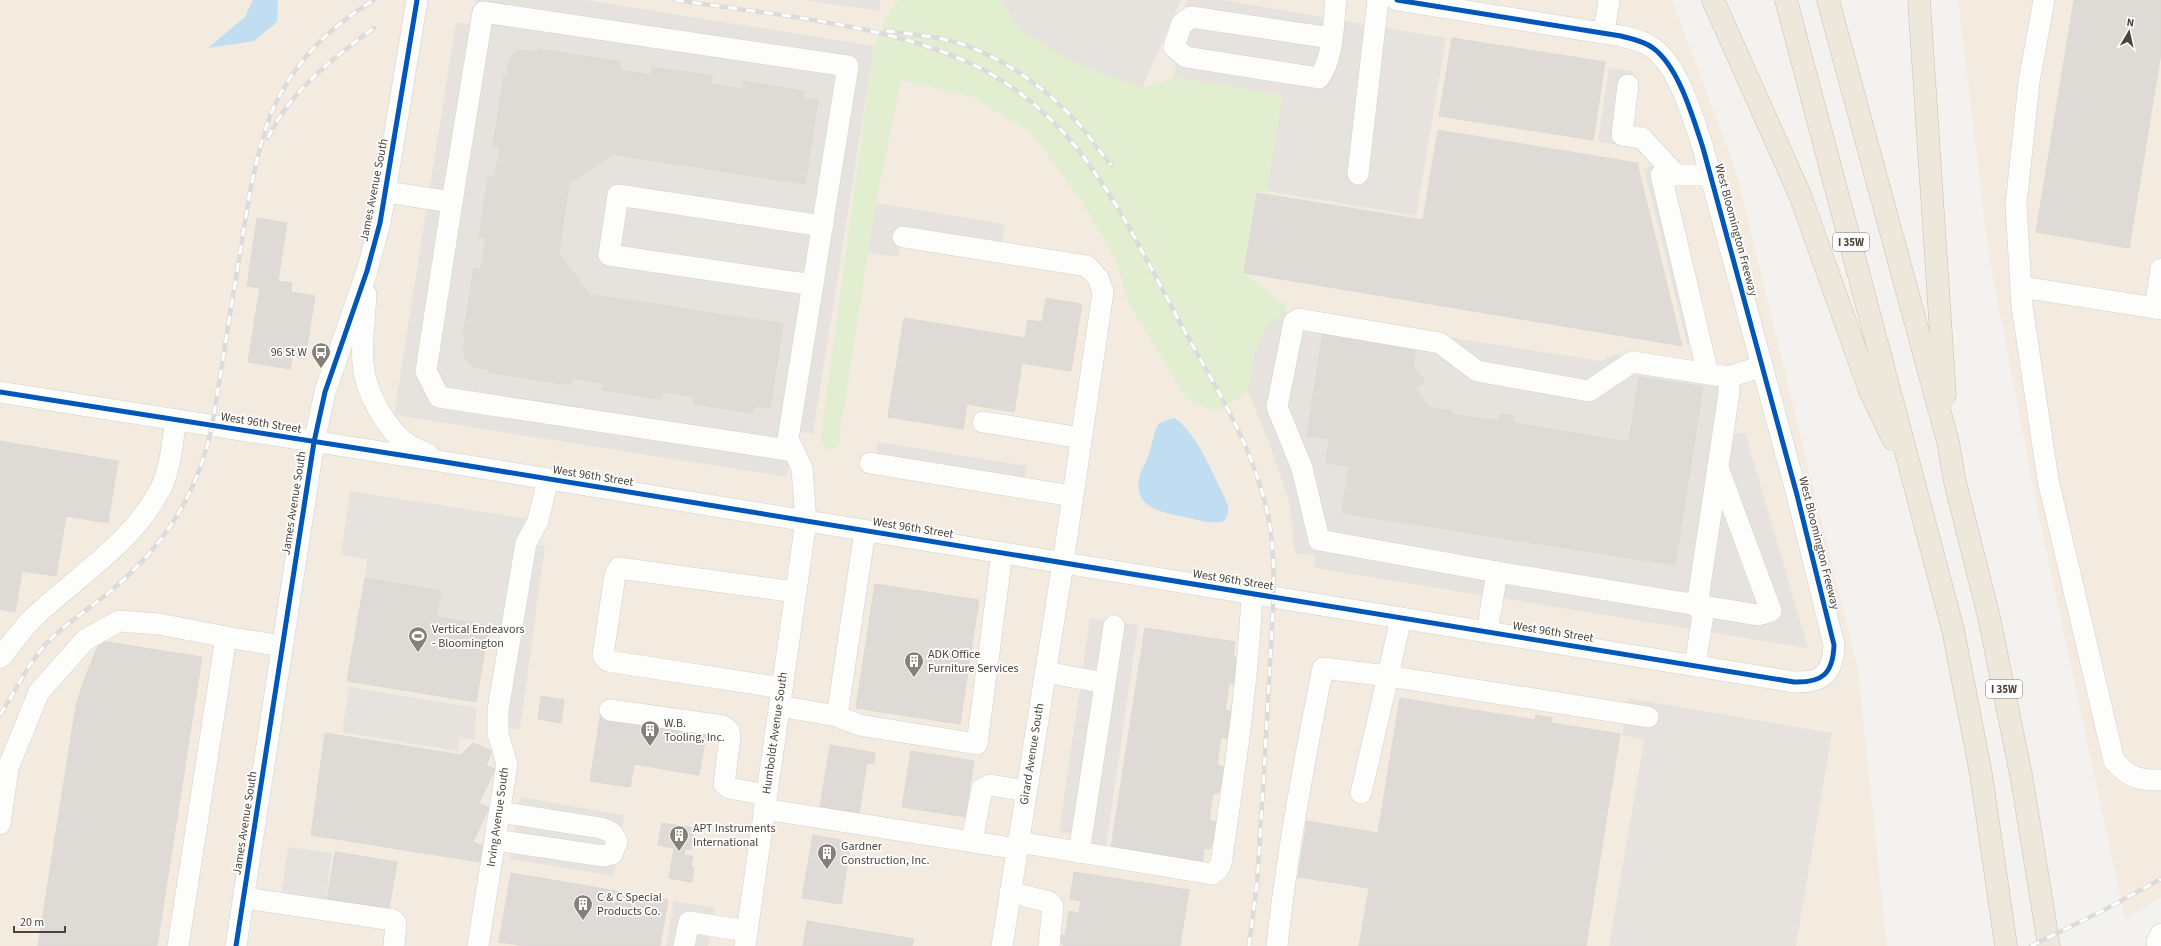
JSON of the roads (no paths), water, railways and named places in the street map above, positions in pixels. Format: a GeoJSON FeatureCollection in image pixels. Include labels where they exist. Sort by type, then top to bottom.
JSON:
{"type":"FeatureCollection","features":[{"type":"Feature","properties":{"kind":"highway"},"geometry":{"type":"LineString","coordinates":[[1713,0],[1800,194],[1870,391],[1915,484]]}},
{"type":"Feature","properties":{"kind":"highway","name":"I 35W"},"geometry":{"type":"LineString","coordinates":[[1786,0],[1953,630],[1981,774],[2004,939]]}},
{"type":"Feature","properties":{"kind":"highway","name":"I 35W"},"geometry":{"type":"LineString","coordinates":[[1828,0],[1948,442],[1955,482],[1989,617],[2022,780],[2049,944]]}},
{"type":"Feature","properties":{"kind":"highway"},"geometry":{"type":"LineString","coordinates":[[1919,0],[1948,442]]}},
{"type":"Feature","properties":{"kind":"street","name":"James Avenue South"},"geometry":{"type":"LineString","coordinates":[[242,945],[244,898],[314,442],[325,392],[367,271],[386,192],[417,0]]}},
{"type":"Feature","properties":{"kind":"street"},"geometry":{"type":"LineString","coordinates":[[1331,38],[1191,17],[1181,25],[1174,47],[1186,57],[1319,78],[1327,66],[1331,38],[1336,0]]}},
{"type":"Feature","properties":{"kind":"street"},"geometry":{"type":"LineString","coordinates":[[1358,174],[1378,0]]}},
{"type":"Feature","properties":{"kind":"street","name":"West Bloomington Freeway"},"geometry":{"type":"LineString","coordinates":[[1397,0],[1604,33],[1636,40],[1652,47],[1663,57],[1672,71],[1691,112],[1711,175],[1834,645],[1834,661],[1829,670],[1822,677]]}},
{"type":"Feature","properties":{"kind":"street"},"geometry":{"type":"LineString","coordinates":[[1604,33],[1609,0]]}},
{"type":"Feature","properties":{"kind":"street"},"geometry":{"type":"LineString","coordinates":[[2044,0],[2030,82],[2016,205],[2022,306],[2048,480],[2114,761],[2126,774],[2148,780],[2161,780]]}},
{"type":"Feature","properties":{"kind":"street","name":"Humboldt Avenue South"},"geometry":{"type":"LineString","coordinates":[[452,202],[483,12],[848,66],[788,439],[802,468],[806,521],[746,939]]}},
{"type":"Feature","properties":{"kind":"street"},"geometry":{"type":"LineString","coordinates":[[1628,85],[1622,135],[1642,138],[1676,175]]}},
{"type":"Feature","properties":{"kind":"street"},"geometry":{"type":"LineString","coordinates":[[1708,374],[1661,175],[1711,175]]}},
{"type":"Feature","properties":{"kind":"street"},"geometry":{"type":"LineString","coordinates":[[386,192],[452,202],[426,371],[439,397],[794,451]]}},
{"type":"Feature","properties":{"kind":"street"},"geometry":{"type":"LineString","coordinates":[[813,285],[609,255],[618,195],[823,226]]}},
{"type":"Feature","properties":{"kind":"street","name":"Girard Avenue South"},"geometry":{"type":"LineString","coordinates":[[902,237],[1087,266],[1098,278],[1103,292],[1063,563],[1002,946]]}},
{"type":"Feature","properties":{"kind":"street"},"geometry":{"type":"LineString","coordinates":[[2021,287],[2158,309],[2161,269]]}},
{"type":"Feature","properties":{"kind":"street"},"geometry":{"type":"LineString","coordinates":[[367,271],[363,365],[373,398],[383,417],[408,445],[445,462]]}},
{"type":"Feature","properties":{"kind":"street"},"geometry":{"type":"LineString","coordinates":[[1718,468],[1771,611],[1758,615],[1697,606],[1690,603],[1496,572],[1319,540],[1302,468],[1277,407],[1294,322],[1299,319],[1440,343],[1477,371],[1589,390],[1632,362],[1729,377],[1762,366]]}},
{"type":"Feature","properties":{"kind":"street"},"geometry":{"type":"LineString","coordinates":[[1695,666],[1703,615],[1697,606],[1729,393],[1729,377]]}},
{"type":"Feature","properties":{"kind":"street","name":"West 96th Street"},"geometry":{"type":"LineString","coordinates":[[0,392],[445,462],[1794,682],[1815,681],[1822,677]]}},
{"type":"Feature","properties":{"kind":"street"},"geometry":{"type":"LineString","coordinates":[[0,658],[33,618],[105,558],[142,516],[161,488],[168,469],[176,420]]}},
{"type":"Feature","properties":{"kind":"street"},"geometry":{"type":"LineString","coordinates":[[983,422],[1081,438]]}},
{"type":"Feature","properties":{"kind":"street"},"geometry":{"type":"LineString","coordinates":[[870,463],[1072,496]]}},
{"type":"Feature","properties":{"kind":"street","name":"Irving Avenue South"},"geometry":{"type":"LineString","coordinates":[[478,946],[507,764],[498,734],[498,710],[526,543],[538,522],[548,479]]}},
{"type":"Feature","properties":{"kind":"street"},"geometry":{"type":"LineString","coordinates":[[837,716],[865,531]]}},
{"type":"Feature","properties":{"kind":"street"},"geometry":{"type":"LineString","coordinates":[[795,592],[619,568],[615,574],[603,655],[608,661],[780,697],[859,725],[977,744],[1002,553]]}},
{"type":"Feature","properties":{"kind":"street"},"geometry":{"type":"LineString","coordinates":[[1487,632],[1496,572]]}},
{"type":"Feature","properties":{"kind":"street"},"geometry":{"type":"LineString","coordinates":[[610,710],[724,726],[729,731],[730,737],[724,784],[729,788],[765,802],[972,841],[1080,853],[1212,874],[1218,870],[1221,864],[1240,736],[1250,647],[1252,594]]}},
{"type":"Feature","properties":{"kind":"street"},"geometry":{"type":"LineString","coordinates":[[1361,792],[1401,618]]}},
{"type":"Feature","properties":{"kind":"street"},"geometry":{"type":"LineString","coordinates":[[0,824],[8,768],[39,692],[85,640],[119,620],[159,624],[282,646]]}},
{"type":"Feature","properties":{"kind":"street"},"geometry":{"type":"LineString","coordinates":[[1080,853],[1114,626]]}},
{"type":"Feature","properties":{"kind":"street"},"geometry":{"type":"LineString","coordinates":[[178,946],[226,637]]}},
{"type":"Feature","properties":{"kind":"street"},"geometry":{"type":"LineString","coordinates":[[1277,946],[1284,877],[1302,769],[1323,668],[1388,676],[1648,717]]}},
{"type":"Feature","properties":{"kind":"street"},"geometry":{"type":"LineString","coordinates":[[1045,672],[1105,683]]}},
{"type":"Feature","properties":{"kind":"street"},"geometry":{"type":"LineString","coordinates":[[972,841],[982,789],[990,785],[1026,791]]}},
{"type":"Feature","properties":{"kind":"street"},"geometry":{"type":"LineString","coordinates":[[495,840],[603,856],[612,854],[617,842],[615,835],[609,830],[500,812]]}},
{"type":"Feature","properties":{"kind":"street"},"geometry":{"type":"LineString","coordinates":[[1010,892],[1050,902],[1053,906],[1050,946]]}},
{"type":"Feature","properties":{"kind":"street"},"geometry":{"type":"LineString","coordinates":[[244,898],[393,920],[396,923],[394,946]]}},
{"type":"Feature","properties":{"kind":"street"},"geometry":{"type":"LineString","coordinates":[[684,946],[690,922],[746,939]]}},
{"type":"Feature","properties":{"kind":"street"},"geometry":{"type":"LineString","coordinates":[[2158,946],[2157,942],[2161,934]]}},
{"type":"Feature","properties":{"kind":"water"},"geometry":{"type":"Polygon","coordinates":[[[253,0],[278,0],[277,22],[254,41],[208,48],[245,17],[253,0]]]}},
{"type":"Feature","properties":{"kind":"water"},"geometry":{"type":"Polygon","coordinates":[[[1174,418],[1189,432],[1210,466],[1227,504],[1228,510],[1224,521],[1205,522],[1167,513],[1150,506],[1144,501],[1140,494],[1138,485],[1140,474],[1148,457],[1157,427],[1159,423],[1174,418]]]}},
{"type":"Feature","properties":{"kind":"railway"},"geometry":{"type":"LineString","coordinates":[[0,715],[26,671],[44,646],[66,625],[107,594],[145,558],[161,539],[187,498],[197,475],[212,426],[250,191],[267,123],[279,96],[289,79],[313,49],[342,22],[374,0]]}},
{"type":"Feature","properties":{"kind":"railway"},"geometry":{"type":"LineString","coordinates":[[675,0],[838,24],[919,44],[957,57],[1004,82],[1039,108],[1070,140],[1093,170],[1131,231],[1232,418],[1255,471],[1264,499],[1272,544],[1273,595],[1257,884]]}},
{"type":"Feature","properties":{"kind":"railway"},"geometry":{"type":"LineString","coordinates":[[268,138],[277,121],[301,90],[328,64],[374,28]]}},
{"type":"Feature","properties":{"kind":"railway"},"geometry":{"type":"LineString","coordinates":[[886,31],[932,37],[959,43],[976,49],[1008,66],[1039,87],[1067,111],[1111,165]]}},
{"type":"Feature","properties":{"kind":"railway"},"geometry":{"type":"LineString","coordinates":[[2031,946],[2104,910],[2161,879]]}},
{"type":"Feature","properties":{"kind":"railway"},"geometry":{"type":"LineString","coordinates":[[1249,946],[1257,882]]}},
{"type":"Feature","properties":{"kind":"place","name":"96 St W"},"geometry":{"type":"Point","coordinates":[321,369]}},
{"type":"Feature","properties":{"kind":"place","name":"Vertical Endeavors - Bloomington"},"geometry":{"type":"Point","coordinates":[418,653]}},
{"type":"Feature","properties":{"kind":"place","name":"ADK Office Furniture Services"},"geometry":{"type":"Point","coordinates":[914,678]}},
{"type":"Feature","properties":{"kind":"place","name":"W.B. Tooling, Inc."},"geometry":{"type":"Point","coordinates":[650,747]}},
{"type":"Feature","properties":{"kind":"place","name":"APT Instruments International"},"geometry":{"type":"Point","coordinates":[679,852]}},
{"type":"Feature","properties":{"kind":"place","name":"Gardner Construction, Inc."},"geometry":{"type":"Point","coordinates":[827,870]}},
{"type":"Feature","properties":{"kind":"place","name":"C & C Special Products Co."},"geometry":{"type":"Point","coordinates":[583,921]}}]}
